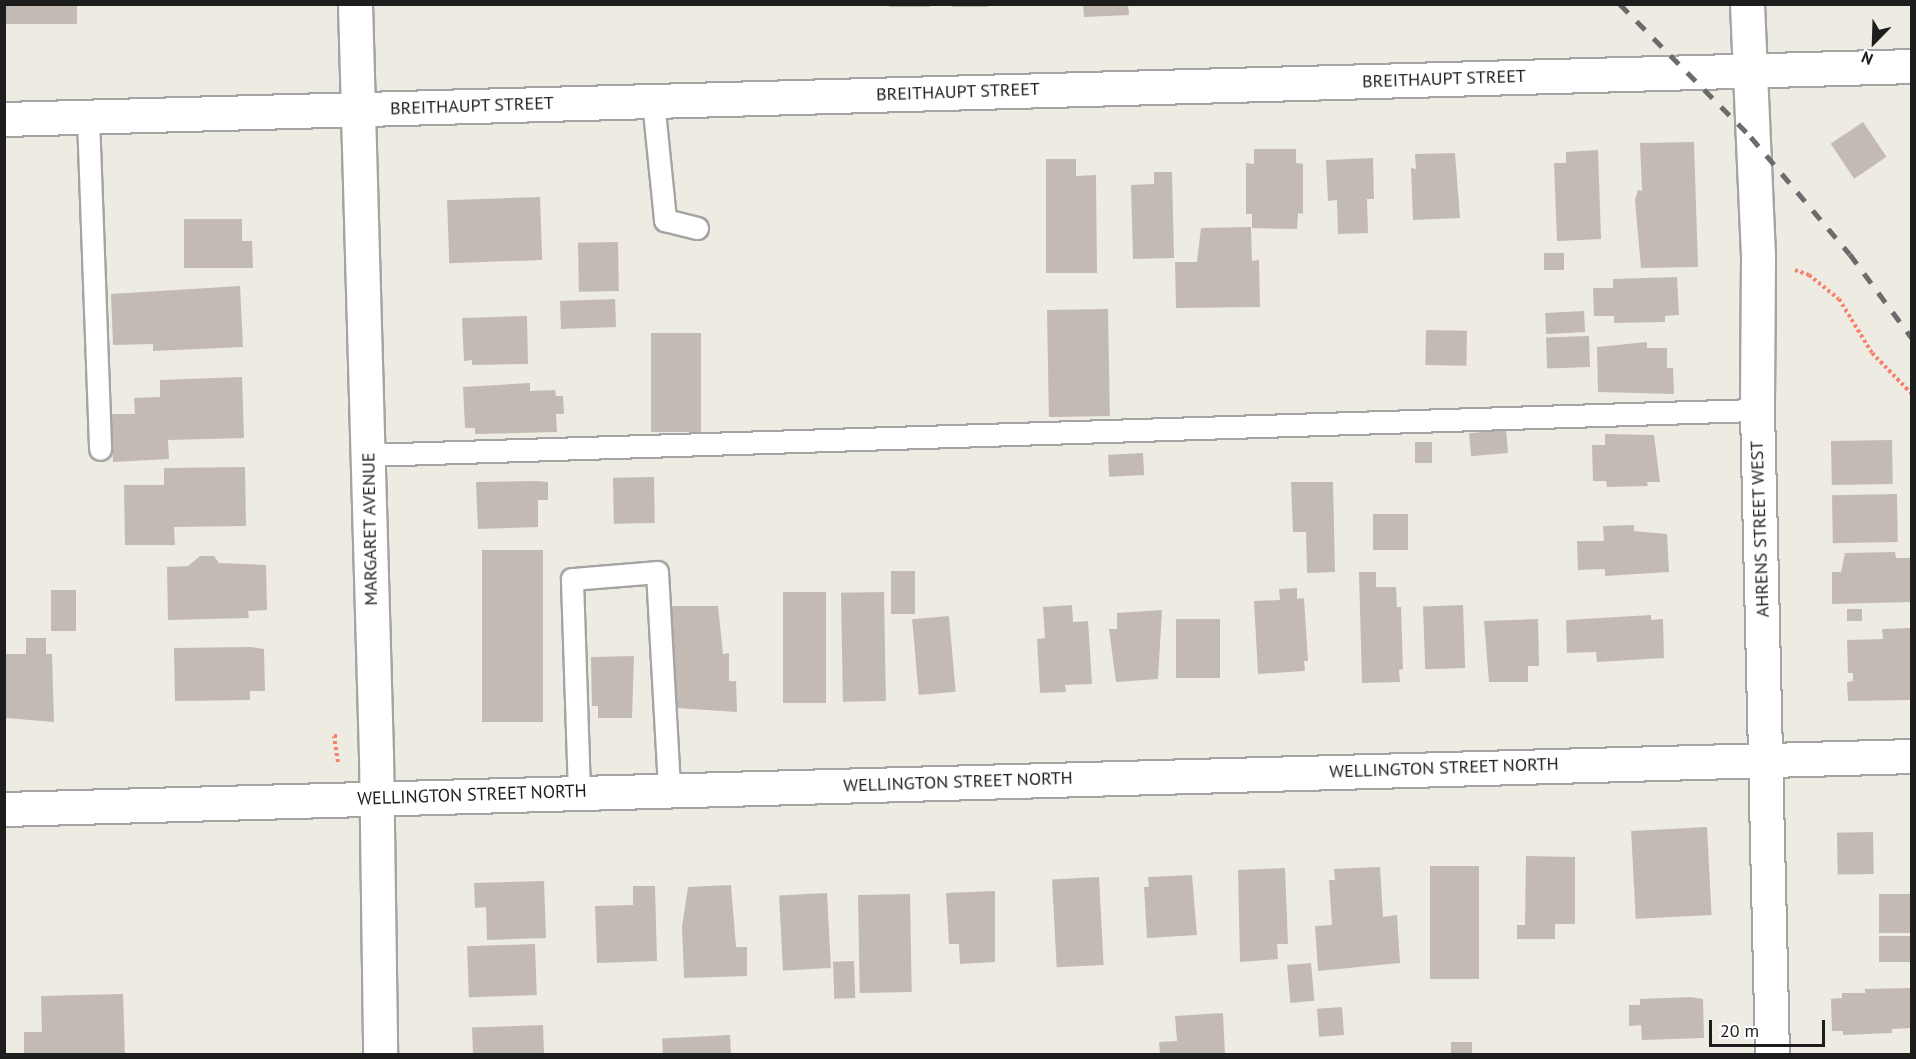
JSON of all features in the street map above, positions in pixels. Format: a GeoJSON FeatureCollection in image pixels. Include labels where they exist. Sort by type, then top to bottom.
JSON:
{"type":"FeatureCollection","features":[{"type":"Feature","properties":{"kind":"street","name":"MARGARET AVENUE"},"geometry":{"type":"LineString","coordinates":[[355,4],[377,798],[380,1054]]}},
{"type":"Feature","properties":{"kind":"street","name":"AHRENS STREET WEST"},"geometry":{"type":"LineString","coordinates":[[1747,4],[1748,70],[1758,258],[1757,410],[1767,759],[1772,1054]]}},
{"type":"Feature","properties":{"kind":"street","name":"BREITHAUPT STREET"},"geometry":{"type":"LineString","coordinates":[[4,119],[1911,66]]}},
{"type":"Feature","properties":{"kind":"street","name":"WELLINGTON STREET NORTH"},"geometry":{"type":"LineString","coordinates":[[4,809],[1911,756]]}},
{"type":"Feature","properties":{"kind":"lane"},"geometry":{"type":"LineString","coordinates":[[653,101],[665,220],[698,228]]}},
{"type":"Feature","properties":{"kind":"lane"},"geometry":{"type":"LineString","coordinates":[[88,117],[100,449]]}},
{"type":"Feature","properties":{"kind":"lane"},"geometry":{"type":"LineString","coordinates":[[368,455],[1757,410]]}},
{"type":"Feature","properties":{"kind":"lane"},"geometry":{"type":"LineString","coordinates":[[579,792],[572,579],[657,572],[669,790]]}},
{"type":"Feature","properties":{"kind":"path"},"geometry":{"type":"LineString","coordinates":[[1784,269],[1809,275],[1839,299],[1872,353],[1911,394]]}},
{"type":"Feature","properties":{"kind":"building"},"geometry":{"type":"Polygon","coordinates":[[[889,4],[930,4],[930,7],[889,7],[889,4]]]}},
{"type":"Feature","properties":{"kind":"building"},"geometry":{"type":"Polygon","coordinates":[[[952,4],[988,4],[988,7],[952,7],[952,4]]]}},
{"type":"Feature","properties":{"kind":"building"},"geometry":{"type":"Polygon","coordinates":[[[1083,4],[1128,4],[1129,15],[1084,17],[1083,4]]]}},
{"type":"Feature","properties":{"kind":"building"},"geometry":{"type":"Polygon","coordinates":[[[4,5],[77,5],[77,24],[4,24],[4,5]]]}},
{"type":"Feature","properties":{"kind":"building"},"geometry":{"type":"Polygon","coordinates":[[[1863,122],[1886,157],[1854,179],[1831,144],[1863,122]]]}},
{"type":"Feature","properties":{"kind":"building"},"geometry":{"type":"Polygon","coordinates":[[[1694,142],[1698,267],[1641,268],[1635,200],[1638,190],[1642,191],[1640,143],[1694,142]]]}},
{"type":"Feature","properties":{"kind":"building"},"geometry":{"type":"Polygon","coordinates":[[[1254,149],[1296,149],[1296,163],[1303,164],[1303,214],[1298,213],[1297,229],[1252,228],[1252,214],[1246,214],[1246,163],[1254,164],[1254,149]]]}},
{"type":"Feature","properties":{"kind":"building"},"geometry":{"type":"Polygon","coordinates":[[[1598,150],[1601,239],[1557,241],[1554,163],[1566,163],[1566,152],[1598,150]]]}},
{"type":"Feature","properties":{"kind":"building"},"geometry":{"type":"Polygon","coordinates":[[[1455,153],[1460,218],[1413,220],[1411,168],[1416,169],[1415,154],[1455,153]]]}},
{"type":"Feature","properties":{"kind":"building"},"geometry":{"type":"Polygon","coordinates":[[[1373,158],[1374,199],[1367,199],[1368,233],[1338,234],[1337,200],[1328,201],[1326,160],[1373,158]]]}},
{"type":"Feature","properties":{"kind":"building"},"geometry":{"type":"Polygon","coordinates":[[[1046,159],[1076,159],[1076,176],[1096,175],[1097,273],[1046,273],[1046,159]]]}},
{"type":"Feature","properties":{"kind":"building"},"geometry":{"type":"Polygon","coordinates":[[[1154,172],[1172,172],[1174,258],[1133,259],[1131,185],[1154,184],[1154,172]]]}},
{"type":"Feature","properties":{"kind":"building"},"geometry":{"type":"Polygon","coordinates":[[[540,197],[542,260],[449,263],[447,200],[540,197]]]}},
{"type":"Feature","properties":{"kind":"building"},"geometry":{"type":"Polygon","coordinates":[[[184,219],[242,219],[242,241],[252,241],[253,268],[184,268],[184,219]]]}},
{"type":"Feature","properties":{"kind":"building"},"geometry":{"type":"Polygon","coordinates":[[[1251,227],[1252,261],[1259,260],[1260,307],[1176,308],[1175,262],[1197,262],[1201,228],[1251,227]]]}},
{"type":"Feature","properties":{"kind":"building"},"geometry":{"type":"Polygon","coordinates":[[[618,242],[619,291],[579,292],[578,243],[618,242]]]}},
{"type":"Feature","properties":{"kind":"building"},"geometry":{"type":"Polygon","coordinates":[[[1544,253],[1564,253],[1564,270],[1544,270],[1544,253]]]}},
{"type":"Feature","properties":{"kind":"building"},"geometry":{"type":"Polygon","coordinates":[[[1677,277],[1679,315],[1665,316],[1665,322],[1614,323],[1614,316],[1594,316],[1593,288],[1613,288],[1613,279],[1677,277]]]}},
{"type":"Feature","properties":{"kind":"building"},"geometry":{"type":"Polygon","coordinates":[[[240,286],[243,347],[153,351],[153,344],[113,345],[111,294],[240,286]]]}},
{"type":"Feature","properties":{"kind":"building"},"geometry":{"type":"Polygon","coordinates":[[[615,299],[616,327],[561,329],[560,301],[615,299]]]}},
{"type":"Feature","properties":{"kind":"building"},"geometry":{"type":"Polygon","coordinates":[[[1108,309],[1110,416],[1049,417],[1047,310],[1108,309]]]}},
{"type":"Feature","properties":{"kind":"building"},"geometry":{"type":"Polygon","coordinates":[[[1584,311],[1585,332],[1546,334],[1545,313],[1584,311]]]}},
{"type":"Feature","properties":{"kind":"building"},"geometry":{"type":"Polygon","coordinates":[[[527,316],[528,364],[472,365],[472,360],[464,361],[462,318],[527,316]]]}},
{"type":"Feature","properties":{"kind":"building"},"geometry":{"type":"Polygon","coordinates":[[[1426,330],[1467,331],[1466,366],[1425,365],[1426,330]]]}},
{"type":"Feature","properties":{"kind":"building"},"geometry":{"type":"Polygon","coordinates":[[[651,333],[701,333],[701,432],[651,432],[651,333]]]}},
{"type":"Feature","properties":{"kind":"building"},"geometry":{"type":"Polygon","coordinates":[[[1589,336],[1590,367],[1547,368],[1546,338],[1589,336]]]}},
{"type":"Feature","properties":{"kind":"building"},"geometry":{"type":"Polygon","coordinates":[[[1647,342],[1647,348],[1667,348],[1667,368],[1673,368],[1674,394],[1598,392],[1597,347],[1647,342]]]}},
{"type":"Feature","properties":{"kind":"building"},"geometry":{"type":"Polygon","coordinates":[[[242,377],[244,438],[168,440],[169,459],[113,462],[111,414],[135,414],[134,398],[160,397],[160,380],[242,377]]]}},
{"type":"Feature","properties":{"kind":"building"},"geometry":{"type":"Polygon","coordinates":[[[530,383],[530,391],[555,390],[556,396],[563,396],[564,414],[556,414],[557,432],[475,434],[475,428],[465,428],[463,387],[530,383]]]}},
{"type":"Feature","properties":{"kind":"building"},"geometry":{"type":"Polygon","coordinates":[[[1506,430],[1508,453],[1471,456],[1469,433],[1506,430]]]}},
{"type":"Feature","properties":{"kind":"building"},"geometry":{"type":"Polygon","coordinates":[[[1605,434],[1654,435],[1660,482],[1647,482],[1648,486],[1607,487],[1606,481],[1593,481],[1592,445],[1605,445],[1605,434]]]}},
{"type":"Feature","properties":{"kind":"building"},"geometry":{"type":"Polygon","coordinates":[[[1892,440],[1893,484],[1832,485],[1831,441],[1892,440]]]}},
{"type":"Feature","properties":{"kind":"building"},"geometry":{"type":"Polygon","coordinates":[[[1415,442],[1432,442],[1432,463],[1415,463],[1415,442]]]}},
{"type":"Feature","properties":{"kind":"building"},"geometry":{"type":"Polygon","coordinates":[[[1143,453],[1144,475],[1109,477],[1108,455],[1143,453]]]}},
{"type":"Feature","properties":{"kind":"building"},"geometry":{"type":"Polygon","coordinates":[[[245,467],[246,526],[174,527],[175,545],[125,545],[124,485],[164,485],[164,468],[245,467]]]}},
{"type":"Feature","properties":{"kind":"building"},"geometry":{"type":"Polygon","coordinates":[[[654,477],[655,523],[614,524],[613,478],[654,477]]]}},
{"type":"Feature","properties":{"kind":"building"},"geometry":{"type":"Polygon","coordinates":[[[476,482],[548,482],[548,500],[538,500],[538,527],[478,529],[476,482]]]}},
{"type":"Feature","properties":{"kind":"building"},"geometry":{"type":"Polygon","coordinates":[[[1291,482],[1333,482],[1335,572],[1307,573],[1306,532],[1293,532],[1291,482]]]}},
{"type":"Feature","properties":{"kind":"building"},"geometry":{"type":"Polygon","coordinates":[[[1897,494],[1898,542],[1833,543],[1832,495],[1897,494]]]}},
{"type":"Feature","properties":{"kind":"building"},"geometry":{"type":"Polygon","coordinates":[[[1373,514],[1408,514],[1408,550],[1373,550],[1373,514]]]}},
{"type":"Feature","properties":{"kind":"building"},"geometry":{"type":"Polygon","coordinates":[[[1634,525],[1634,531],[1667,534],[1669,572],[1605,576],[1605,569],[1578,570],[1577,541],[1604,541],[1603,526],[1634,525]]]}},
{"type":"Feature","properties":{"kind":"building"},"geometry":{"type":"Polygon","coordinates":[[[482,550],[543,550],[543,722],[482,722],[482,550]]]}},
{"type":"Feature","properties":{"kind":"building"},"geometry":{"type":"Polygon","coordinates":[[[1895,552],[1896,558],[1912,558],[1912,602],[1832,604],[1832,572],[1841,572],[1845,553],[1895,552]]]}},
{"type":"Feature","properties":{"kind":"building"},"geometry":{"type":"Polygon","coordinates":[[[200,556],[214,556],[219,563],[266,565],[267,610],[248,611],[249,618],[168,620],[167,567],[188,566],[200,556]]]}},
{"type":"Feature","properties":{"kind":"building"},"geometry":{"type":"Polygon","coordinates":[[[891,571],[915,571],[915,614],[891,614],[891,571]]]}},
{"type":"Feature","properties":{"kind":"building"},"geometry":{"type":"Polygon","coordinates":[[[1359,572],[1376,572],[1376,587],[1396,587],[1397,607],[1401,607],[1403,669],[1399,670],[1400,682],[1362,683],[1359,572]]]}},
{"type":"Feature","properties":{"kind":"building"},"geometry":{"type":"Polygon","coordinates":[[[1297,588],[1297,599],[1304,598],[1308,661],[1304,661],[1305,671],[1258,674],[1254,601],[1280,600],[1279,589],[1297,588]]]}},
{"type":"Feature","properties":{"kind":"building"},"geometry":{"type":"Polygon","coordinates":[[[51,590],[76,590],[76,631],[51,631],[51,590]]]}},
{"type":"Feature","properties":{"kind":"building"},"geometry":{"type":"Polygon","coordinates":[[[783,592],[826,592],[826,703],[783,703],[783,592]]]}},
{"type":"Feature","properties":{"kind":"building"},"geometry":{"type":"Polygon","coordinates":[[[884,592],[886,701],[843,702],[841,593],[884,592]]]}},
{"type":"Feature","properties":{"kind":"building"},"geometry":{"type":"Polygon","coordinates":[[[1072,605],[1073,622],[1088,621],[1092,684],[1065,685],[1066,692],[1040,693],[1037,639],[1045,638],[1043,607],[1072,605]]]}},
{"type":"Feature","properties":{"kind":"building"},"geometry":{"type":"Polygon","coordinates":[[[1463,605],[1465,668],[1425,669],[1423,606],[1463,605]]]}},
{"type":"Feature","properties":{"kind":"building"},"geometry":{"type":"Polygon","coordinates":[[[671,606],[718,606],[723,654],[729,653],[729,681],[736,681],[737,712],[676,708],[671,606]]]}},
{"type":"Feature","properties":{"kind":"building"},"geometry":{"type":"Polygon","coordinates":[[[1847,609],[1862,609],[1862,621],[1847,621],[1847,609]]]}},
{"type":"Feature","properties":{"kind":"building"},"geometry":{"type":"Polygon","coordinates":[[[1162,610],[1158,679],[1116,682],[1109,629],[1117,629],[1117,613],[1162,610]]]}},
{"type":"Feature","properties":{"kind":"building"},"geometry":{"type":"Polygon","coordinates":[[[1651,615],[1651,620],[1663,619],[1664,658],[1597,662],[1596,652],[1567,653],[1566,620],[1651,615]]]}},
{"type":"Feature","properties":{"kind":"building"},"geometry":{"type":"Polygon","coordinates":[[[949,616],[956,692],[919,695],[912,619],[949,616]]]}},
{"type":"Feature","properties":{"kind":"building"},"geometry":{"type":"Polygon","coordinates":[[[1176,619],[1220,619],[1220,678],[1176,678],[1176,619]]]}},
{"type":"Feature","properties":{"kind":"building"},"geometry":{"type":"Polygon","coordinates":[[[1538,619],[1539,666],[1528,666],[1528,682],[1489,682],[1484,621],[1538,619]]]}},
{"type":"Feature","properties":{"kind":"building"},"geometry":{"type":"Polygon","coordinates":[[[1912,628],[1912,700],[1848,701],[1847,682],[1853,681],[1853,673],[1848,673],[1847,640],[1883,639],[1882,629],[1912,628]]]}},
{"type":"Feature","properties":{"kind":"building"},"geometry":{"type":"Polygon","coordinates":[[[26,638],[46,638],[46,654],[52,654],[54,722],[6,718],[5,654],[26,654],[26,638]]]}},
{"type":"Feature","properties":{"kind":"building"},"geometry":{"type":"Polygon","coordinates":[[[250,647],[264,649],[265,691],[250,691],[250,700],[175,701],[174,648],[250,647]]]}},
{"type":"Feature","properties":{"kind":"building"},"geometry":{"type":"Polygon","coordinates":[[[634,656],[632,718],[598,718],[598,706],[592,706],[591,657],[634,656]]]}},
{"type":"Feature","properties":{"kind":"building"},"geometry":{"type":"Polygon","coordinates":[[[1707,827],[1712,915],[1636,919],[1631,831],[1707,827]]]}},
{"type":"Feature","properties":{"kind":"building"},"geometry":{"type":"Polygon","coordinates":[[[1873,832],[1874,874],[1838,875],[1837,833],[1873,832]]]}},
{"type":"Feature","properties":{"kind":"building"},"geometry":{"type":"Polygon","coordinates":[[[1526,856],[1575,857],[1575,924],[1555,924],[1555,939],[1517,939],[1517,925],[1525,925],[1526,856]]]}},
{"type":"Feature","properties":{"kind":"building"},"geometry":{"type":"Polygon","coordinates":[[[1430,866],[1479,866],[1479,979],[1430,979],[1430,866]]]}},
{"type":"Feature","properties":{"kind":"building"},"geometry":{"type":"Polygon","coordinates":[[[1380,867],[1383,917],[1397,915],[1400,963],[1318,971],[1315,926],[1332,925],[1329,880],[1335,880],[1334,869],[1380,867]]]}},
{"type":"Feature","properties":{"kind":"building"},"geometry":{"type":"Polygon","coordinates":[[[1285,868],[1288,944],[1277,944],[1278,959],[1240,962],[1238,870],[1285,868]]]}},
{"type":"Feature","properties":{"kind":"building"},"geometry":{"type":"Polygon","coordinates":[[[1192,875],[1197,935],[1147,938],[1144,887],[1149,887],[1148,877],[1192,875]]]}},
{"type":"Feature","properties":{"kind":"building"},"geometry":{"type":"Polygon","coordinates":[[[1099,877],[1104,965],[1057,967],[1052,879],[1099,877]]]}},
{"type":"Feature","properties":{"kind":"building"},"geometry":{"type":"Polygon","coordinates":[[[544,881],[546,938],[487,940],[486,907],[475,908],[474,883],[544,881]]]}},
{"type":"Feature","properties":{"kind":"building"},"geometry":{"type":"Polygon","coordinates":[[[731,885],[736,947],[747,947],[747,976],[684,978],[682,927],[688,887],[731,885]]]}},
{"type":"Feature","properties":{"kind":"building"},"geometry":{"type":"Polygon","coordinates":[[[633,886],[655,886],[657,961],[597,963],[595,906],[633,905],[633,886]]]}},
{"type":"Feature","properties":{"kind":"building"},"geometry":{"type":"Polygon","coordinates":[[[995,891],[995,962],[960,964],[959,944],[949,944],[946,893],[995,891]]]}},
{"type":"Feature","properties":{"kind":"building"},"geometry":{"type":"Polygon","coordinates":[[[827,893],[831,968],[783,970],[779,896],[827,893]]]}},
{"type":"Feature","properties":{"kind":"building"},"geometry":{"type":"Polygon","coordinates":[[[910,894],[912,992],[860,993],[858,895],[910,894]]]}},
{"type":"Feature","properties":{"kind":"building"},"geometry":{"type":"Polygon","coordinates":[[[1879,894],[1912,894],[1912,933],[1879,933],[1879,894]]]}},
{"type":"Feature","properties":{"kind":"building"},"geometry":{"type":"Polygon","coordinates":[[[1879,936],[1912,936],[1912,962],[1879,962],[1879,936]]]}},
{"type":"Feature","properties":{"kind":"building"},"geometry":{"type":"Polygon","coordinates":[[[535,944],[537,995],[469,997],[467,946],[535,944]]]}},
{"type":"Feature","properties":{"kind":"building"},"geometry":{"type":"Polygon","coordinates":[[[854,961],[855,998],[834,999],[833,962],[854,961]]]}},
{"type":"Feature","properties":{"kind":"building"},"geometry":{"type":"Polygon","coordinates":[[[1311,963],[1314,1001],[1290,1003],[1287,965],[1311,963]]]}},
{"type":"Feature","properties":{"kind":"building"},"geometry":{"type":"Polygon","coordinates":[[[1912,988],[1912,1028],[1892,1029],[1892,1033],[1843,1035],[1843,1031],[1832,1031],[1831,999],[1842,998],[1842,993],[1865,993],[1865,989],[1912,988]]]}},
{"type":"Feature","properties":{"kind":"building"},"geometry":{"type":"Polygon","coordinates":[[[123,994],[125,1054],[24,1054],[24,1032],[42,1032],[41,996],[123,994]]]}},
{"type":"Feature","properties":{"kind":"building"},"geometry":{"type":"Polygon","coordinates":[[[1691,997],[1703,999],[1704,1038],[1642,1040],[1641,1025],[1629,1026],[1629,1005],[1640,1005],[1640,999],[1691,997]]]}},
{"type":"Feature","properties":{"kind":"building"},"geometry":{"type":"Polygon","coordinates":[[[1342,1007],[1344,1035],[1319,1037],[1317,1009],[1342,1007]]]}},
{"type":"Feature","properties":{"kind":"building"},"geometry":{"type":"Polygon","coordinates":[[[1223,1013],[1225,1054],[1160,1054],[1159,1042],[1177,1041],[1175,1016],[1223,1013]]]}},
{"type":"Feature","properties":{"kind":"building"},"geometry":{"type":"Polygon","coordinates":[[[543,1025],[544,1054],[473,1054],[472,1027],[543,1025]]]}},
{"type":"Feature","properties":{"kind":"building"},"geometry":{"type":"Polygon","coordinates":[[[730,1035],[731,1054],[663,1054],[662,1039],[730,1035]]]}},
{"type":"Feature","properties":{"kind":"building"},"geometry":{"type":"Polygon","coordinates":[[[1451,1042],[1472,1042],[1472,1054],[1451,1054],[1451,1042]]]}},
{"type":"Feature","properties":{"kind":"railway"},"geometry":{"type":"LineString","coordinates":[[1620,4],[1751,137],[1850,254],[1912,338]]}}]}
